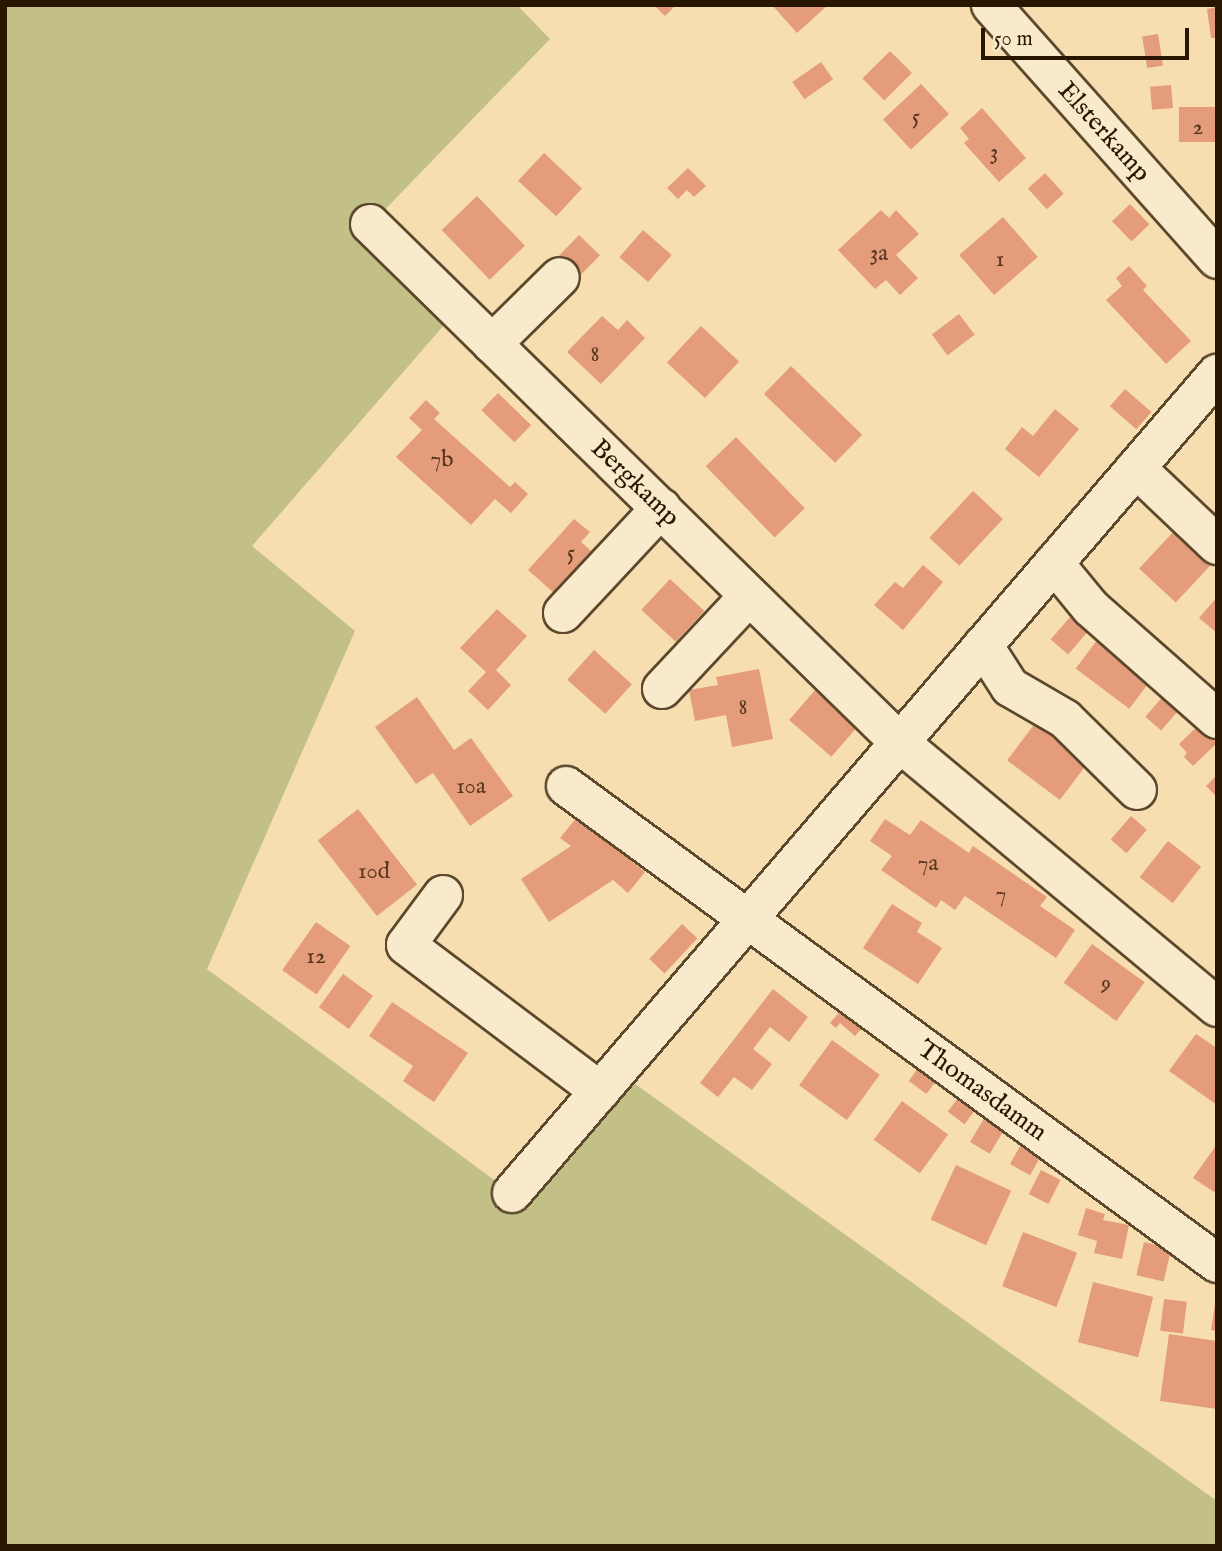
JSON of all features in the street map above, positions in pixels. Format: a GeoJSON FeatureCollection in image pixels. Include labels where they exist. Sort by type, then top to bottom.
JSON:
{"type":"FeatureCollection","features":[{"type":"Feature","properties":{"kind":"street","name":"Elsterkamp"},"geometry":{"type":"LineString","coordinates":[[990,5],[1217,259]]}},
{"type":"Feature","properties":{"kind":"street","name":"Bergkamp"},"geometry":{"type":"LineString","coordinates":[[370,224],[899,742]]}},
{"type":"Feature","properties":{"kind":"street"},"geometry":{"type":"LineString","coordinates":[[492,344],[560,277]]}},
{"type":"Feature","properties":{"kind":"street"},"geometry":{"type":"LineString","coordinates":[[512,1193],[1217,374]]}},
{"type":"Feature","properties":{"kind":"street"},"geometry":{"type":"LineString","coordinates":[[1136,468],[1217,544]]}},
{"type":"Feature","properties":{"kind":"street"},"geometry":{"type":"LineString","coordinates":[[563,613],[661,508]]}},
{"type":"Feature","properties":{"kind":"street"},"geometry":{"type":"LineString","coordinates":[[1054,563],[1091,608],[1217,719]]}},
{"type":"Feature","properties":{"kind":"street"},"geometry":{"type":"LineString","coordinates":[[662,689],[750,596]]}},
{"type":"Feature","properties":{"kind":"street"},"geometry":{"type":"LineString","coordinates":[[983,645],[1010,687],[1065,719],[1137,790]]}},
{"type":"Feature","properties":{"kind":"street"},"geometry":{"type":"LineString","coordinates":[[899,742],[1217,1007]]}},
{"type":"Feature","properties":{"kind":"street","name":"Thomasdamm"},"geometry":{"type":"LineString","coordinates":[[566,786],[1217,1263]]}},
{"type":"Feature","properties":{"kind":"street"},"geometry":{"type":"LineString","coordinates":[[443,895],[406,945],[600,1091]]}},
{"type":"Feature","properties":{"kind":"shaded area"},"geometry":{"type":"Polygon","coordinates":[[[5,5],[517,5],[550,39],[371,224],[458,309],[252,546],[355,631],[207,969],[512,1193],[617,1071],[1217,1501],[1217,1546],[5,1546],[5,5]]]}},
{"type":"Feature","properties":{"kind":"building"},"geometry":{"type":"Polygon","coordinates":[[[654,5],[676,5],[665,16],[654,5]]]}},
{"type":"Feature","properties":{"kind":"building"},"geometry":{"type":"Polygon","coordinates":[[[772,5],[828,5],[797,33],[772,5]]]}},
{"type":"Feature","properties":{"kind":"building"},"geometry":{"type":"Polygon","coordinates":[[[1217,7],[1217,38],[1211,38],[1207,9],[1217,7]]]}},
{"type":"Feature","properties":{"kind":"building"},"geometry":{"type":"Polygon","coordinates":[[[1158,34],[1163,66],[1147,68],[1142,37],[1158,34]]]}},
{"type":"Feature","properties":{"kind":"building"},"geometry":{"type":"Polygon","coordinates":[[[890,51],[912,73],[884,100],[862,79],[890,51]]]}},
{"type":"Feature","properties":{"kind":"building"},"geometry":{"type":"Polygon","coordinates":[[[821,62],[833,79],[804,99],[792,82],[821,62]]]}},
{"type":"Feature","properties":{"kind":"building"},"geometry":{"type":"Polygon","coordinates":[[[921,84],[949,114],[911,149],[883,119],[921,84]]]}},
{"type":"Feature","properties":{"kind":"building"},"geometry":{"type":"Polygon","coordinates":[[[1171,85],[1173,108],[1152,110],[1150,87],[1171,85]]]}},
{"type":"Feature","properties":{"kind":"building"},"geometry":{"type":"Polygon","coordinates":[[[1179,107],[1217,107],[1217,142],[1179,142],[1179,107]]]}},
{"type":"Feature","properties":{"kind":"building"},"geometry":{"type":"Polygon","coordinates":[[[982,108],[1026,158],[999,182],[964,143],[969,139],[960,128],[982,108]]]}},
{"type":"Feature","properties":{"kind":"building"},"geometry":{"type":"Polygon","coordinates":[[[544,153],[582,188],[556,216],[518,181],[544,153]]]}},
{"type":"Feature","properties":{"kind":"building"},"geometry":{"type":"Polygon","coordinates":[[[688,168],[706,186],[694,197],[687,190],[678,199],[667,188],[688,168]]]}},
{"type":"Feature","properties":{"kind":"building"},"geometry":{"type":"Polygon","coordinates":[[[1045,173],[1064,194],[1047,209],[1028,188],[1045,173]]]}},
{"type":"Feature","properties":{"kind":"building"},"geometry":{"type":"Polygon","coordinates":[[[477,196],[525,246],[490,280],[442,230],[477,196]]]}},
{"type":"Feature","properties":{"kind":"building"},"geometry":{"type":"Polygon","coordinates":[[[1130,204],[1149,224],[1131,242],[1112,221],[1130,204]]]}},
{"type":"Feature","properties":{"kind":"building"},"geometry":{"type":"Polygon","coordinates":[[[881,210],[889,218],[896,210],[919,234],[896,255],[918,278],[900,295],[886,280],[875,289],[838,250],[881,210]]]}},
{"type":"Feature","properties":{"kind":"building"},"geometry":{"type":"Polygon","coordinates":[[[1003,217],[1038,257],[994,295],[959,255],[1003,217]]]}},
{"type":"Feature","properties":{"kind":"building"},"geometry":{"type":"Polygon","coordinates":[[[643,230],[672,255],[648,282],[619,257],[643,230]]]}},
{"type":"Feature","properties":{"kind":"building"},"geometry":{"type":"Polygon","coordinates":[[[579,235],[600,255],[579,277],[558,257],[579,235]]]}},
{"type":"Feature","properties":{"kind":"building"},"geometry":{"type":"Polygon","coordinates":[[[1129,266],[1147,286],[1143,290],[1191,341],[1166,364],[1106,300],[1122,286],[1116,278],[1129,266]]]}},
{"type":"Feature","properties":{"kind":"building"},"geometry":{"type":"Polygon","coordinates":[[[959,314],[975,335],[947,355],[932,334],[959,314]]]}},
{"type":"Feature","properties":{"kind":"building"},"geometry":{"type":"Polygon","coordinates":[[[602,316],[618,330],[627,320],[645,338],[601,384],[567,352],[602,316]]]}},
{"type":"Feature","properties":{"kind":"building"},"geometry":{"type":"Polygon","coordinates":[[[701,326],[739,361],[705,398],[667,363],[701,326]]]}},
{"type":"Feature","properties":{"kind":"building"},"geometry":{"type":"Polygon","coordinates":[[[791,366],[862,435],[835,463],[764,394],[791,366]]]}},
{"type":"Feature","properties":{"kind":"building"},"geometry":{"type":"Polygon","coordinates":[[[1125,389],[1151,412],[1136,429],[1110,406],[1125,389]]]}},
{"type":"Feature","properties":{"kind":"building"},"geometry":{"type":"Polygon","coordinates":[[[498,393],[531,425],[514,442],[481,410],[498,393]]]}},
{"type":"Feature","properties":{"kind":"building"},"geometry":{"type":"Polygon","coordinates":[[[426,400],[440,413],[434,419],[510,487],[515,482],[528,494],[511,513],[495,499],[471,525],[396,457],[422,430],[409,418],[426,400]]]}},
{"type":"Feature","properties":{"kind":"building"},"geometry":{"type":"Polygon","coordinates":[[[1055,409],[1079,429],[1039,477],[1005,449],[1022,427],[1033,436],[1055,409]]]}},
{"type":"Feature","properties":{"kind":"building"},"geometry":{"type":"Polygon","coordinates":[[[736,437],[805,508],[775,537],[706,466],[736,437]]]}},
{"type":"Feature","properties":{"kind":"building"},"geometry":{"type":"Polygon","coordinates":[[[973,491],[1003,519],[959,566],[929,538],[973,491]]]}},
{"type":"Feature","properties":{"kind":"building"},"geometry":{"type":"Polygon","coordinates":[[[574,519],[590,532],[581,542],[600,559],[562,600],[528,570],[574,519]]]}},
{"type":"Feature","properties":{"kind":"building"},"geometry":{"type":"Polygon","coordinates":[[[1176,529],[1213,563],[1176,603],[1139,568],[1176,529]]]}},
{"type":"Feature","properties":{"kind":"building"},"geometry":{"type":"Polygon","coordinates":[[[923,565],[943,582],[903,630],[874,605],[895,582],[903,588],[923,565]]]}},
{"type":"Feature","properties":{"kind":"building"},"geometry":{"type":"Polygon","coordinates":[[[670,579],[704,611],[676,642],[641,610],[670,579]]]}},
{"type":"Feature","properties":{"kind":"building"},"geometry":{"type":"Polygon","coordinates":[[[1217,597],[1217,633],[1199,618],[1217,597]]]}},
{"type":"Feature","properties":{"kind":"building"},"geometry":{"type":"Polygon","coordinates":[[[497,609],[527,636],[496,670],[511,685],[488,710],[468,691],[486,672],[460,648],[497,609]]]}},
{"type":"Feature","properties":{"kind":"building"},"geometry":{"type":"Polygon","coordinates":[[[1071,616],[1088,631],[1068,654],[1051,639],[1071,616]]]}},
{"type":"Feature","properties":{"kind":"building"},"geometry":{"type":"Polygon","coordinates":[[[1104,631],[1158,671],[1129,709],[1076,669],[1104,631]]]}},
{"type":"Feature","properties":{"kind":"building"},"geometry":{"type":"Polygon","coordinates":[[[594,650],[632,684],[605,714],[567,680],[594,650]]]}},
{"type":"Feature","properties":{"kind":"building"},"geometry":{"type":"Polygon","coordinates":[[[759,669],[773,739],[732,747],[726,715],[695,721],[689,690],[718,685],[716,677],[759,669]]]}},
{"type":"Feature","properties":{"kind":"building"},"geometry":{"type":"Polygon","coordinates":[[[816,689],[858,726],[831,757],[789,720],[816,689]]]}},
{"type":"Feature","properties":{"kind":"building"},"geometry":{"type":"Polygon","coordinates":[[[1165,694],[1181,708],[1161,730],[1145,717],[1165,694]]]}},
{"type":"Feature","properties":{"kind":"building"},"geometry":{"type":"Polygon","coordinates":[[[417,697],[454,750],[471,738],[513,796],[470,826],[433,773],[416,784],[375,727],[417,697]]]}},
{"type":"Feature","properties":{"kind":"building"},"geometry":{"type":"Polygon","coordinates":[[[1036,722],[1089,762],[1060,800],[1007,760],[1036,722]]]}},
{"type":"Feature","properties":{"kind":"building"},"geometry":{"type":"Polygon","coordinates":[[[1200,724],[1217,743],[1193,766],[1184,757],[1187,753],[1179,744],[1200,724]]]}},
{"type":"Feature","properties":{"kind":"building"},"geometry":{"type":"Polygon","coordinates":[[[1217,775],[1217,797],[1206,786],[1217,775]]]}},
{"type":"Feature","properties":{"kind":"building"},"geometry":{"type":"Polygon","coordinates":[[[358,809],[417,885],[377,916],[318,840],[358,809]]]}},
{"type":"Feature","properties":{"kind":"building"},"geometry":{"type":"Polygon","coordinates":[[[1131,816],[1147,830],[1127,853],[1111,839],[1131,816]]]}},
{"type":"Feature","properties":{"kind":"building"},"geometry":{"type":"Polygon","coordinates":[[[577,817],[645,872],[628,893],[613,880],[549,922],[521,879],[571,846],[560,838],[577,817]]]}},
{"type":"Feature","properties":{"kind":"building"},"geometry":{"type":"Polygon","coordinates":[[[885,819],[910,835],[921,820],[969,853],[973,846],[1047,897],[1040,906],[1075,930],[1056,958],[965,896],[955,910],[941,900],[936,908],[881,870],[892,856],[870,841],[885,819]]]}},
{"type":"Feature","properties":{"kind":"building"},"geometry":{"type":"Polygon","coordinates":[[[1168,841],[1201,867],[1173,903],[1140,877],[1168,841]]]}},
{"type":"Feature","properties":{"kind":"building"},"geometry":{"type":"Polygon","coordinates":[[[892,904],[922,923],[917,932],[942,948],[918,984],[863,948],[892,904]]]}},
{"type":"Feature","properties":{"kind":"building"},"geometry":{"type":"Polygon","coordinates":[[[316,922],[350,946],[317,994],[282,970],[316,922]]]}},
{"type":"Feature","properties":{"kind":"building"},"geometry":{"type":"Polygon","coordinates":[[[682,924],[697,938],[665,973],[649,959],[682,924]]]}},
{"type":"Feature","properties":{"kind":"building"},"geometry":{"type":"Polygon","coordinates":[[[1092,944],[1145,982],[1116,1021],[1064,983],[1092,944]]]}},
{"type":"Feature","properties":{"kind":"building"},"geometry":{"type":"Polygon","coordinates":[[[343,974],[373,996],[349,1029],[319,1007],[343,974]]]}},
{"type":"Feature","properties":{"kind":"building"},"geometry":{"type":"Polygon","coordinates":[[[773,989],[808,1017],[789,1042],[770,1027],[753,1049],[772,1064],[752,1090],[734,1077],[718,1097],[700,1083],[773,989]]]}},
{"type":"Feature","properties":{"kind":"building"},"geometry":{"type":"Polygon","coordinates":[[[851,999],[872,1017],[855,1036],[840,1023],[836,1028],[830,1023],[851,999]]]}},
{"type":"Feature","properties":{"kind":"building"},"geometry":{"type":"Polygon","coordinates":[[[392,1002],[468,1053],[434,1102],[403,1081],[413,1066],[369,1036],[392,1002]]]}},
{"type":"Feature","properties":{"kind":"building"},"geometry":{"type":"Polygon","coordinates":[[[1196,1034],[1217,1048],[1217,1105],[1169,1071],[1196,1034]]]}},
{"type":"Feature","properties":{"kind":"building"},"geometry":{"type":"Polygon","coordinates":[[[832,1040],[880,1075],[847,1120],[799,1085],[832,1040]]]}},
{"type":"Feature","properties":{"kind":"building"},"geometry":{"type":"Polygon","coordinates":[[[924,1060],[942,1073],[927,1094],[909,1081],[924,1060]]]}},
{"type":"Feature","properties":{"kind":"building"},"geometry":{"type":"Polygon","coordinates":[[[958,1098],[975,1111],[965,1124],[948,1112],[958,1098]]]}},
{"type":"Feature","properties":{"kind":"building"},"geometry":{"type":"Polygon","coordinates":[[[902,1101],[948,1135],[920,1173],[874,1140],[902,1101]]]}},
{"type":"Feature","properties":{"kind":"building"},"geometry":{"type":"Polygon","coordinates":[[[988,1112],[1008,1124],[990,1154],[970,1142],[988,1112]]]}},
{"type":"Feature","properties":{"kind":"building"},"geometry":{"type":"Polygon","coordinates":[[[1025,1137],[1045,1148],[1030,1175],[1010,1164],[1025,1137]]]}},
{"type":"Feature","properties":{"kind":"building"},"geometry":{"type":"Polygon","coordinates":[[[1217,1144],[1217,1194],[1193,1178],[1217,1144]]]}},
{"type":"Feature","properties":{"kind":"building"},"geometry":{"type":"Polygon","coordinates":[[[956,1165],[1011,1191],[986,1245],[931,1219],[956,1165]]]}},
{"type":"Feature","properties":{"kind":"building"},"geometry":{"type":"Polygon","coordinates":[[[1041,1170],[1061,1180],[1048,1204],[1029,1194],[1041,1170]]]}},
{"type":"Feature","properties":{"kind":"building"},"geometry":{"type":"Polygon","coordinates":[[[1086,1208],[1105,1214],[1103,1220],[1129,1225],[1122,1259],[1094,1253],[1097,1241],[1078,1235],[1086,1208]]]}},
{"type":"Feature","properties":{"kind":"building"},"geometry":{"type":"Polygon","coordinates":[[[1023,1232],[1077,1253],[1056,1307],[1002,1286],[1023,1232]]]}},
{"type":"Feature","properties":{"kind":"building"},"geometry":{"type":"Polygon","coordinates":[[[1144,1242],[1171,1248],[1164,1281],[1136,1275],[1144,1242]]]}},
{"type":"Feature","properties":{"kind":"building"},"geometry":{"type":"Polygon","coordinates":[[[1093,1282],[1153,1297],[1138,1357],[1078,1342],[1093,1282]]]}},
{"type":"Feature","properties":{"kind":"building"},"geometry":{"type":"Polygon","coordinates":[[[1164,1299],[1187,1302],[1183,1334],[1160,1331],[1164,1299]]]}},
{"type":"Feature","properties":{"kind":"building"},"geometry":{"type":"Polygon","coordinates":[[[1217,1304],[1217,1331],[1211,1330],[1217,1304]]]}},
{"type":"Feature","properties":{"kind":"building"},"geometry":{"type":"Polygon","coordinates":[[[1169,1334],[1217,1341],[1217,1409],[1160,1401],[1169,1334]]]}}]}
